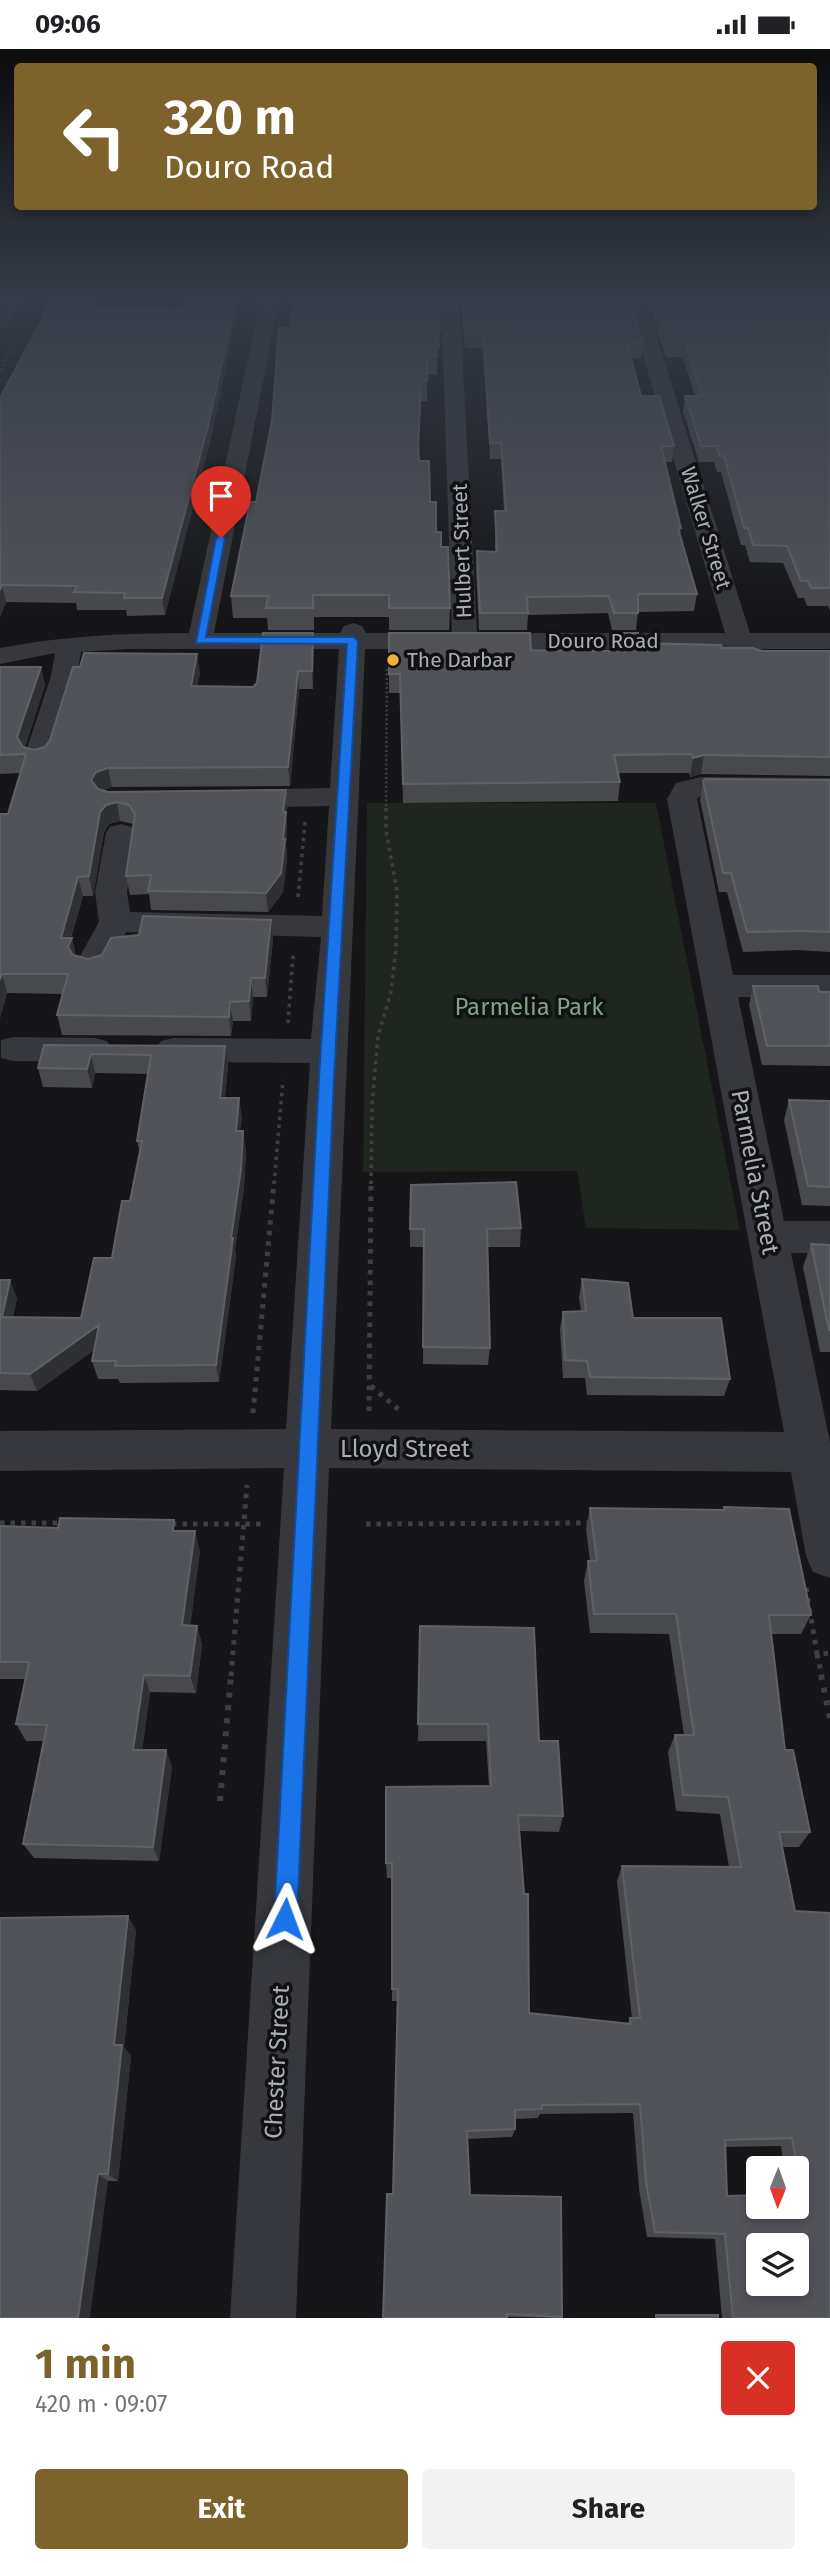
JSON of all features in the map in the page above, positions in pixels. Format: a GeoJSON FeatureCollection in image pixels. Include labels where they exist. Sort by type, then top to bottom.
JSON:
{"type":"FeatureCollection","features":[{"type":"Feature","properties":{"kind":"street"},"geometry":{"type":"LineString","coordinates":[[201,636],[249,400]]}},
{"type":"Feature","properties":{"kind":"street","name":"Hulbert Street"},"geometry":{"type":"LineString","coordinates":[[455,400],[465,636]]}},
{"type":"Feature","properties":{"kind":"street","name":"Walker Street"},"geometry":{"type":"LineString","coordinates":[[666,400],[738,636]]}},
{"type":"Feature","properties":{"kind":"street","name":"Douro Road"},"geometry":{"type":"LineString","coordinates":[[0,645],[93,633],[201,636],[738,636],[830,631]]}},
{"type":"Feature","properties":{"kind":"street","name":"Douro Road"},"geometry":{"type":"LineString","coordinates":[[0,656],[70,644],[201,636]]}},
{"type":"Feature","properties":{"kind":"street","name":"Chester Street"},"geometry":{"type":"LineString","coordinates":[[263,2318],[328,1051],[338,927],[353,636]]}},
{"type":"Feature","properties":{"kind":"street","name":"Douro Road"},"geometry":{"type":"LineString","coordinates":[[738,636],[830,641]]}},
{"type":"Feature","properties":{"kind":"street"},"geometry":{"type":"LineString","coordinates":[[38,757],[64,676],[70,644]]}},
{"type":"Feature","properties":{"kind":"street","name":"Parmelia Street"},"geometry":{"type":"LineString","coordinates":[[817,1565],[809,1453],[682,799],[687,789],[701,786],[830,787]]}},
{"type":"Feature","properties":{"kind":"street"},"geometry":{"type":"LineString","coordinates":[[207,799],[344,797]]}},
{"type":"Feature","properties":{"kind":"street"},"geometry":{"type":"LineString","coordinates":[[92,965],[115,922],[111,892],[121,833]]}},
{"type":"Feature","properties":{"kind":"street"},"geometry":{"type":"LineString","coordinates":[[115,922],[338,927]]}},
{"type":"Feature","properties":{"kind":"street"},"geometry":{"type":"LineString","coordinates":[[718,986],[830,986]]}},
{"type":"Feature","properties":{"kind":"street"},"geometry":{"type":"LineString","coordinates":[[13,1049],[328,1051]]}},
{"type":"Feature","properties":{"kind":"street"},"geometry":{"type":"LineString","coordinates":[[769,1237],[830,1237]]}},
{"type":"Feature","properties":{"kind":"street","name":"Lloyd Street"},"geometry":{"type":"LineString","coordinates":[[0,1451],[309,1448],[809,1453]]}},
{"type":"Feature","properties":{"kind":"path"},"geometry":{"type":"LineString","coordinates":[[370,1385],[400,1411]]}},
{"type":"Feature","properties":{"kind":"path"},"geometry":{"type":"LineString","coordinates":[[220,1801],[246,1524],[248,1450]]}},
{"type":"Feature","properties":{"kind":"path"},"geometry":{"type":"LineString","coordinates":[[366,1524],[601,1523]]}},
{"type":"Feature","properties":{"kind":"path"},"geometry":{"type":"LineString","coordinates":[[817,1565],[817,1654],[830,1719]]}},
{"type":"Feature","properties":{"kind":"path"},"geometry":{"type":"LineString","coordinates":[[817,1654],[830,1653]]}},
{"type":"Feature","properties":{"kind":"green space","name":"Parmelia Park"},"geometry":{"type":"Polygon","coordinates":[[[367,803],[656,803],[740,1230],[586,1228],[577,1171],[363,1172],[367,803]]]}},
{"type":"Feature","properties":{"kind":"building"},"geometry":{"type":"Polygon","coordinates":[[[0,400],[214,400],[162,598],[124,598],[125,593],[74,592],[77,586],[2,585],[0,590],[0,400]]]}},
{"type":"Feature","properties":{"kind":"building"},"geometry":{"type":"Polygon","coordinates":[[[274,400],[420,400],[419,461],[429,461],[430,502],[436,502],[436,532],[441,532],[441,547],[448,547],[450,608],[389,608],[389,595],[313,595],[313,608],[266,608],[268,596],[231,596],[250,502],[256,502],[274,400]]]}},
{"type":"Feature","properties":{"kind":"building"},"geometry":{"type":"Polygon","coordinates":[[[487,400],[660,400],[674,446],[661,446],[681,528],[678,528],[697,594],[638,594],[638,613],[614,613],[609,596],[527,597],[528,613],[480,613],[477,551],[497,552],[495,511],[506,511],[501,443],[490,443],[487,400]]]}},
{"type":"Feature","properties":{"kind":"building"},"geometry":{"type":"Polygon","coordinates":[[[686,400],[830,400],[830,588],[811,588],[808,581],[801,581],[787,546],[753,545],[748,528],[744,528],[724,456],[720,456],[716,446],[701,446],[686,400]]]}},
{"type":"Feature","properties":{"kind":"building"},"geometry":{"type":"Polygon","coordinates":[[[263,633],[313,633],[312,671],[298,671],[288,767],[108,768],[96,772],[91,780],[98,789],[108,792],[286,790],[281,873],[266,893],[148,891],[151,875],[126,876],[135,814],[129,805],[117,802],[106,805],[100,812],[89,876],[78,877],[61,938],[72,938],[68,947],[73,955],[88,959],[102,955],[111,938],[139,935],[143,916],[271,920],[265,978],[251,978],[249,1001],[230,1002],[229,1017],[57,1015],[68,974],[2,974],[0,980],[0,814],[8,814],[26,754],[0,755],[0,667],[41,667],[17,737],[23,747],[34,750],[45,747],[50,740],[73,667],[80,667],[84,653],[197,654],[191,686],[253,687],[257,683],[263,633]]]}},
{"type":"Feature","properties":{"kind":"building"},"geometry":{"type":"Polygon","coordinates":[[[389,633],[530,633],[531,650],[623,651],[619,633],[638,633],[638,643],[721,645],[722,648],[753,648],[762,651],[830,651],[830,757],[704,755],[693,758],[692,754],[614,755],[620,782],[403,784],[400,674],[389,674],[389,633]]]}},
{"type":"Feature","properties":{"kind":"building"},"geometry":{"type":"Polygon","coordinates":[[[830,780],[830,932],[747,932],[731,873],[723,873],[703,781],[830,780]]]}},
{"type":"Feature","properties":{"kind":"building"},"geometry":{"type":"Polygon","coordinates":[[[753,986],[818,986],[819,992],[830,992],[830,1046],[767,1046],[753,986]]]}},
{"type":"Feature","properties":{"kind":"building"},"geometry":{"type":"Polygon","coordinates":[[[44,1045],[225,1046],[220,1098],[239,1098],[236,1131],[243,1131],[241,1169],[216,1365],[115,1366],[116,1361],[92,1361],[99,1325],[30,1374],[0,1373],[0,1280],[10,1280],[2,1317],[81,1318],[94,1258],[112,1258],[122,1201],[130,1201],[142,1141],[137,1141],[151,1055],[91,1054],[87,1069],[38,1068],[44,1045]]]}},
{"type":"Feature","properties":{"kind":"building"},"geometry":{"type":"Polygon","coordinates":[[[789,1100],[830,1101],[830,1187],[808,1186],[789,1100]]]}},
{"type":"Feature","properties":{"kind":"building"},"geometry":{"type":"Polygon","coordinates":[[[516,1182],[521,1228],[487,1229],[490,1348],[423,1347],[424,1229],[410,1229],[411,1185],[516,1182]]]}},
{"type":"Feature","properties":{"kind":"building"},"geometry":{"type":"Polygon","coordinates":[[[811,1244],[830,1245],[830,1330],[829,1330],[811,1244]]]}},
{"type":"Feature","properties":{"kind":"building"},"geometry":{"type":"Polygon","coordinates":[[[582,1279],[628,1283],[633,1318],[721,1318],[730,1379],[590,1377],[587,1361],[565,1360],[563,1312],[586,1311],[582,1279]]]}},
{"type":"Feature","properties":{"kind":"building"},"geometry":{"type":"Polygon","coordinates":[[[590,1508],[789,1509],[811,1615],[769,1615],[785,1750],[793,1750],[810,1832],[779,1832],[795,1911],[830,1913],[830,2318],[733,2318],[725,2234],[655,2232],[646,2182],[640,2104],[542,2105],[542,2109],[515,2110],[515,2129],[467,2131],[470,2195],[561,2197],[562,2317],[507,2314],[507,2318],[383,2318],[387,2194],[393,2194],[398,1989],[392,1989],[392,1863],[386,1863],[386,1787],[491,1786],[488,1724],[418,1724],[420,1626],[534,1628],[539,1741],[558,1741],[563,1816],[518,1815],[524,1894],[528,1894],[529,2013],[631,2024],[630,2018],[640,2018],[622,1866],[741,1867],[728,1797],[683,1795],[675,1735],[694,1735],[676,1614],[594,1614],[588,1561],[597,1561],[590,1508]]]}},
{"type":"Feature","properties":{"kind":"building"},"geometry":{"type":"Polygon","coordinates":[[[60,1518],[174,1520],[173,1531],[195,1531],[182,1625],[197,1626],[190,1676],[144,1675],[133,1750],[166,1750],[153,1847],[23,1844],[47,1725],[16,1724],[29,1662],[0,1662],[0,1526],[58,1528],[60,1518]]]}},
{"type":"Feature","properties":{"kind":"building"},"geometry":{"type":"Polygon","coordinates":[[[128,1916],[114,2045],[122,2045],[108,2174],[98,2174],[78,2318],[0,2318],[0,1918],[128,1916]]]}},
{"type":"Feature","properties":{"kind":"building"},"geometry":{"type":"Polygon","coordinates":[[[656,2315],[718,2315],[718,2318],[656,2318],[656,2315]]]}},
{"type":"Feature","properties":{"kind":"place","name":"The Darbar"},"geometry":{"type":"Point","coordinates":[393,660]}},
{"type":"Feature","properties":{"kind":"route"},"geometry":{"type":"LineString","coordinates":[[221,538],[200,641],[353,641],[327,1078],[285,1919]]}}]}
